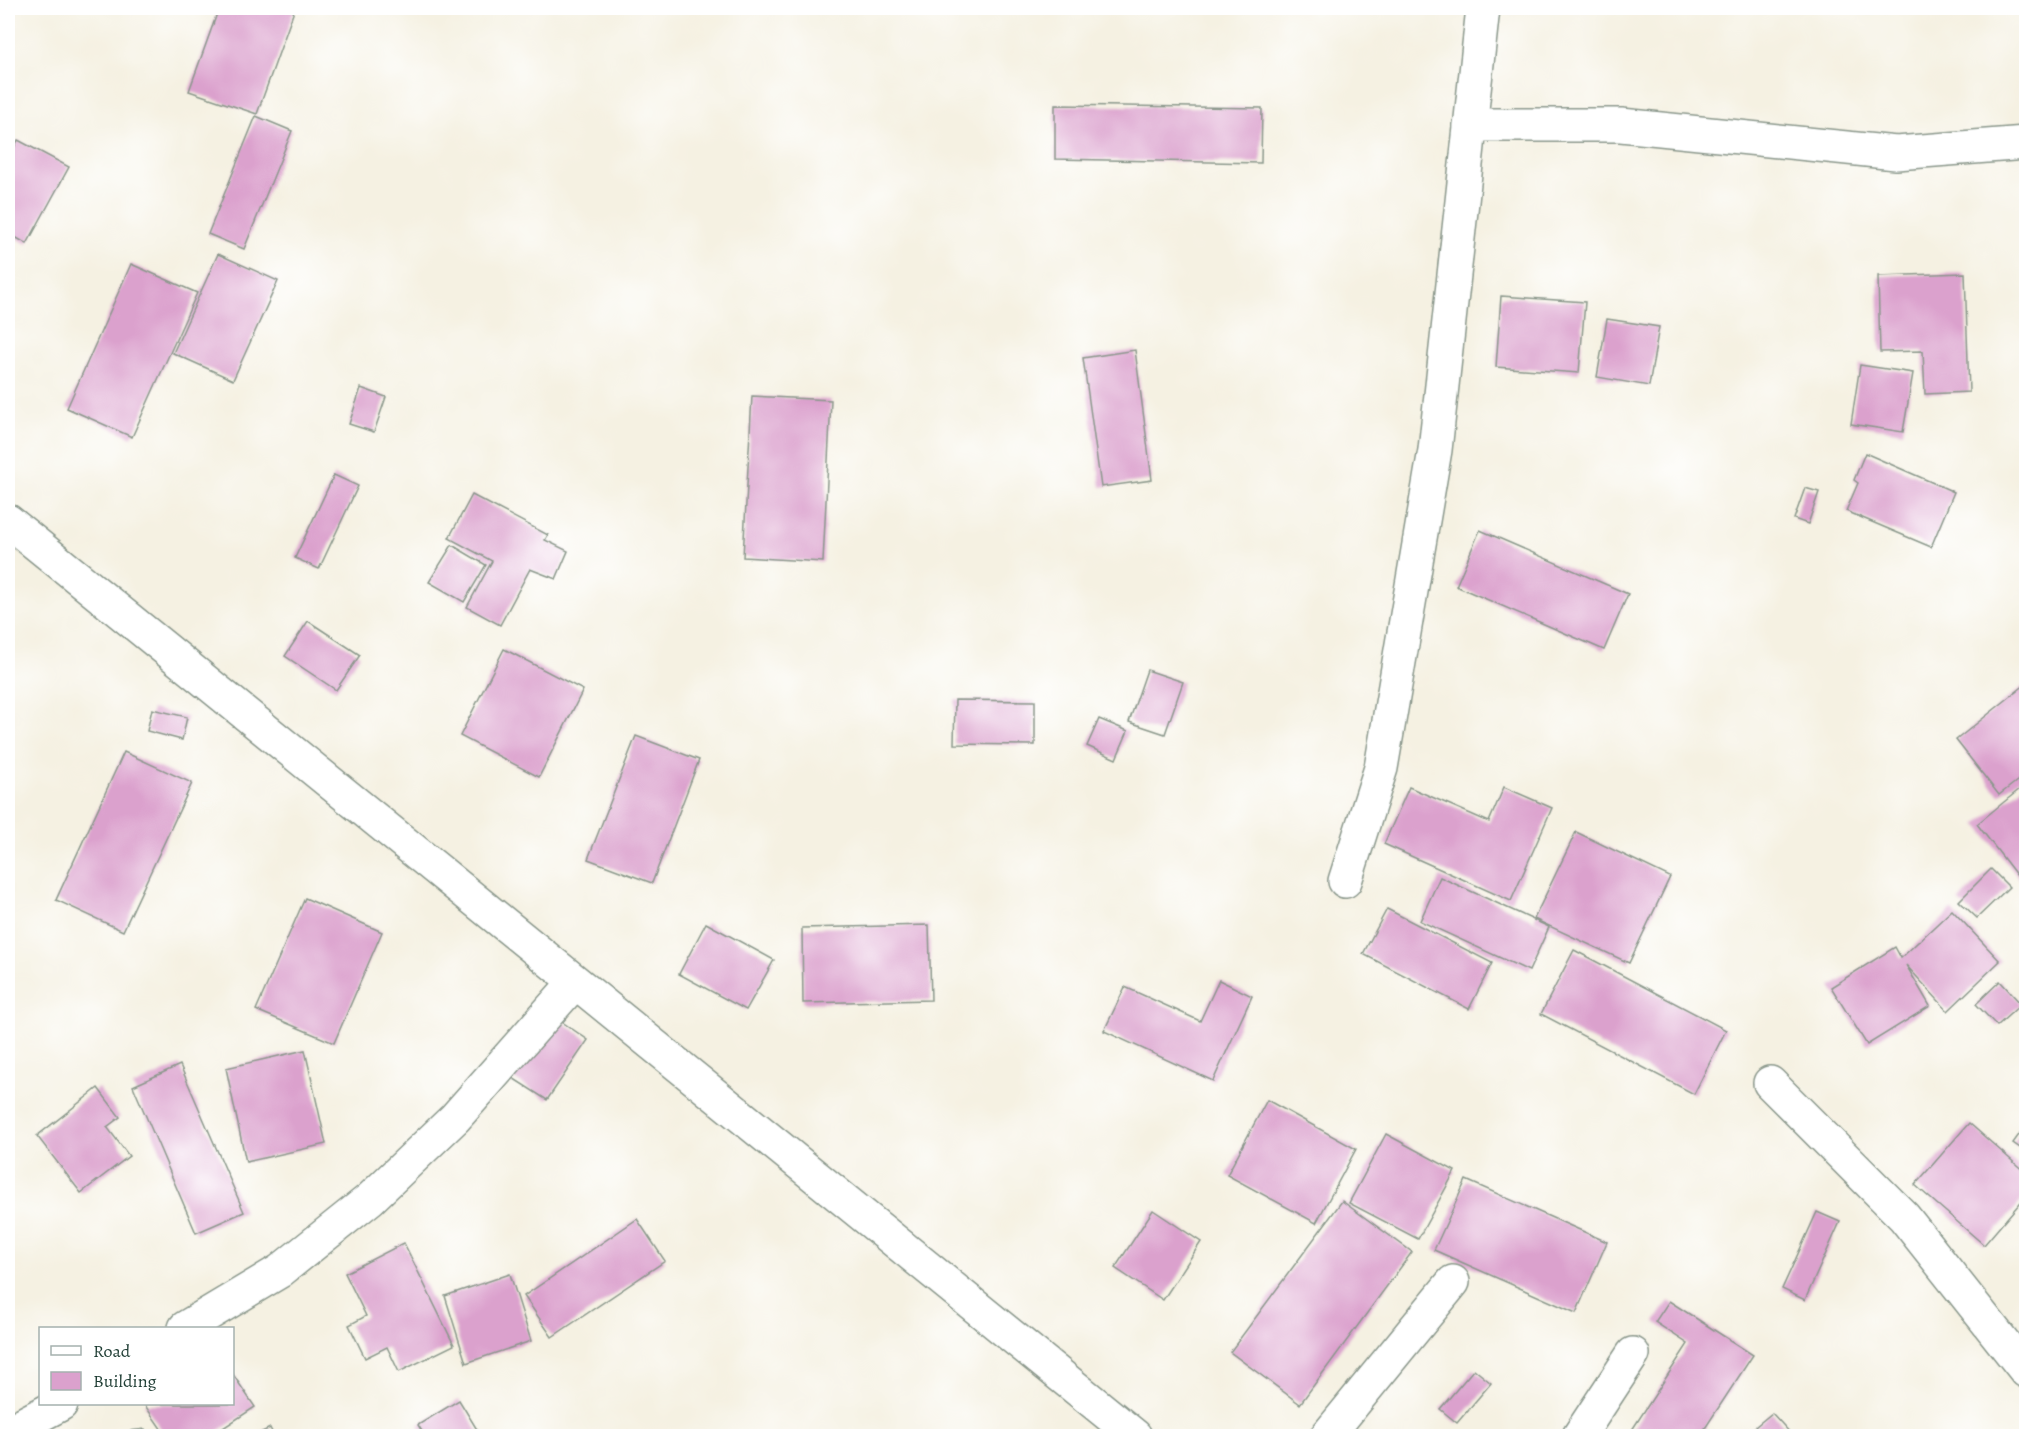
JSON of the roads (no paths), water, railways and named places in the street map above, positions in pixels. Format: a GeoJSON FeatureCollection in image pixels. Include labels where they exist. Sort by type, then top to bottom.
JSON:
{"type":"FeatureCollection","features":[{"type":"Feature","properties":{"kind":"street"},"geometry":{"type":"LineString","coordinates":[[1345,881],[1381,768],[1436,450],[1483,8]]}},
{"type":"Feature","properties":{"kind":"street"},"geometry":{"type":"LineString","coordinates":[[1470,125],[1622,125],[1896,153],[2026,143]]}},
{"type":"Feature","properties":{"kind":"street"},"geometry":{"type":"LineString","coordinates":[[8,521],[1135,1437]]}},
{"type":"Feature","properties":{"kind":"street"},"geometry":{"type":"LineString","coordinates":[[188,1327],[280,1271],[370,1199],[455,1118],[575,982]]}},
{"type":"Feature","properties":{"kind":"street"},"geometry":{"type":"LineString","coordinates":[[1770,1083],[1904,1217],[2026,1371]]}},
{"type":"Feature","properties":{"kind":"street"},"geometry":{"type":"LineString","coordinates":[[1327,1437],[1453,1282]]}},
{"type":"Feature","properties":{"kind":"street"},"geometry":{"type":"LineString","coordinates":[[1579,1437],[1633,1354]]}},
{"type":"Feature","properties":{"kind":"street"},"geometry":{"type":"LineString","coordinates":[[8,1432],[59,1405]]}}]}
